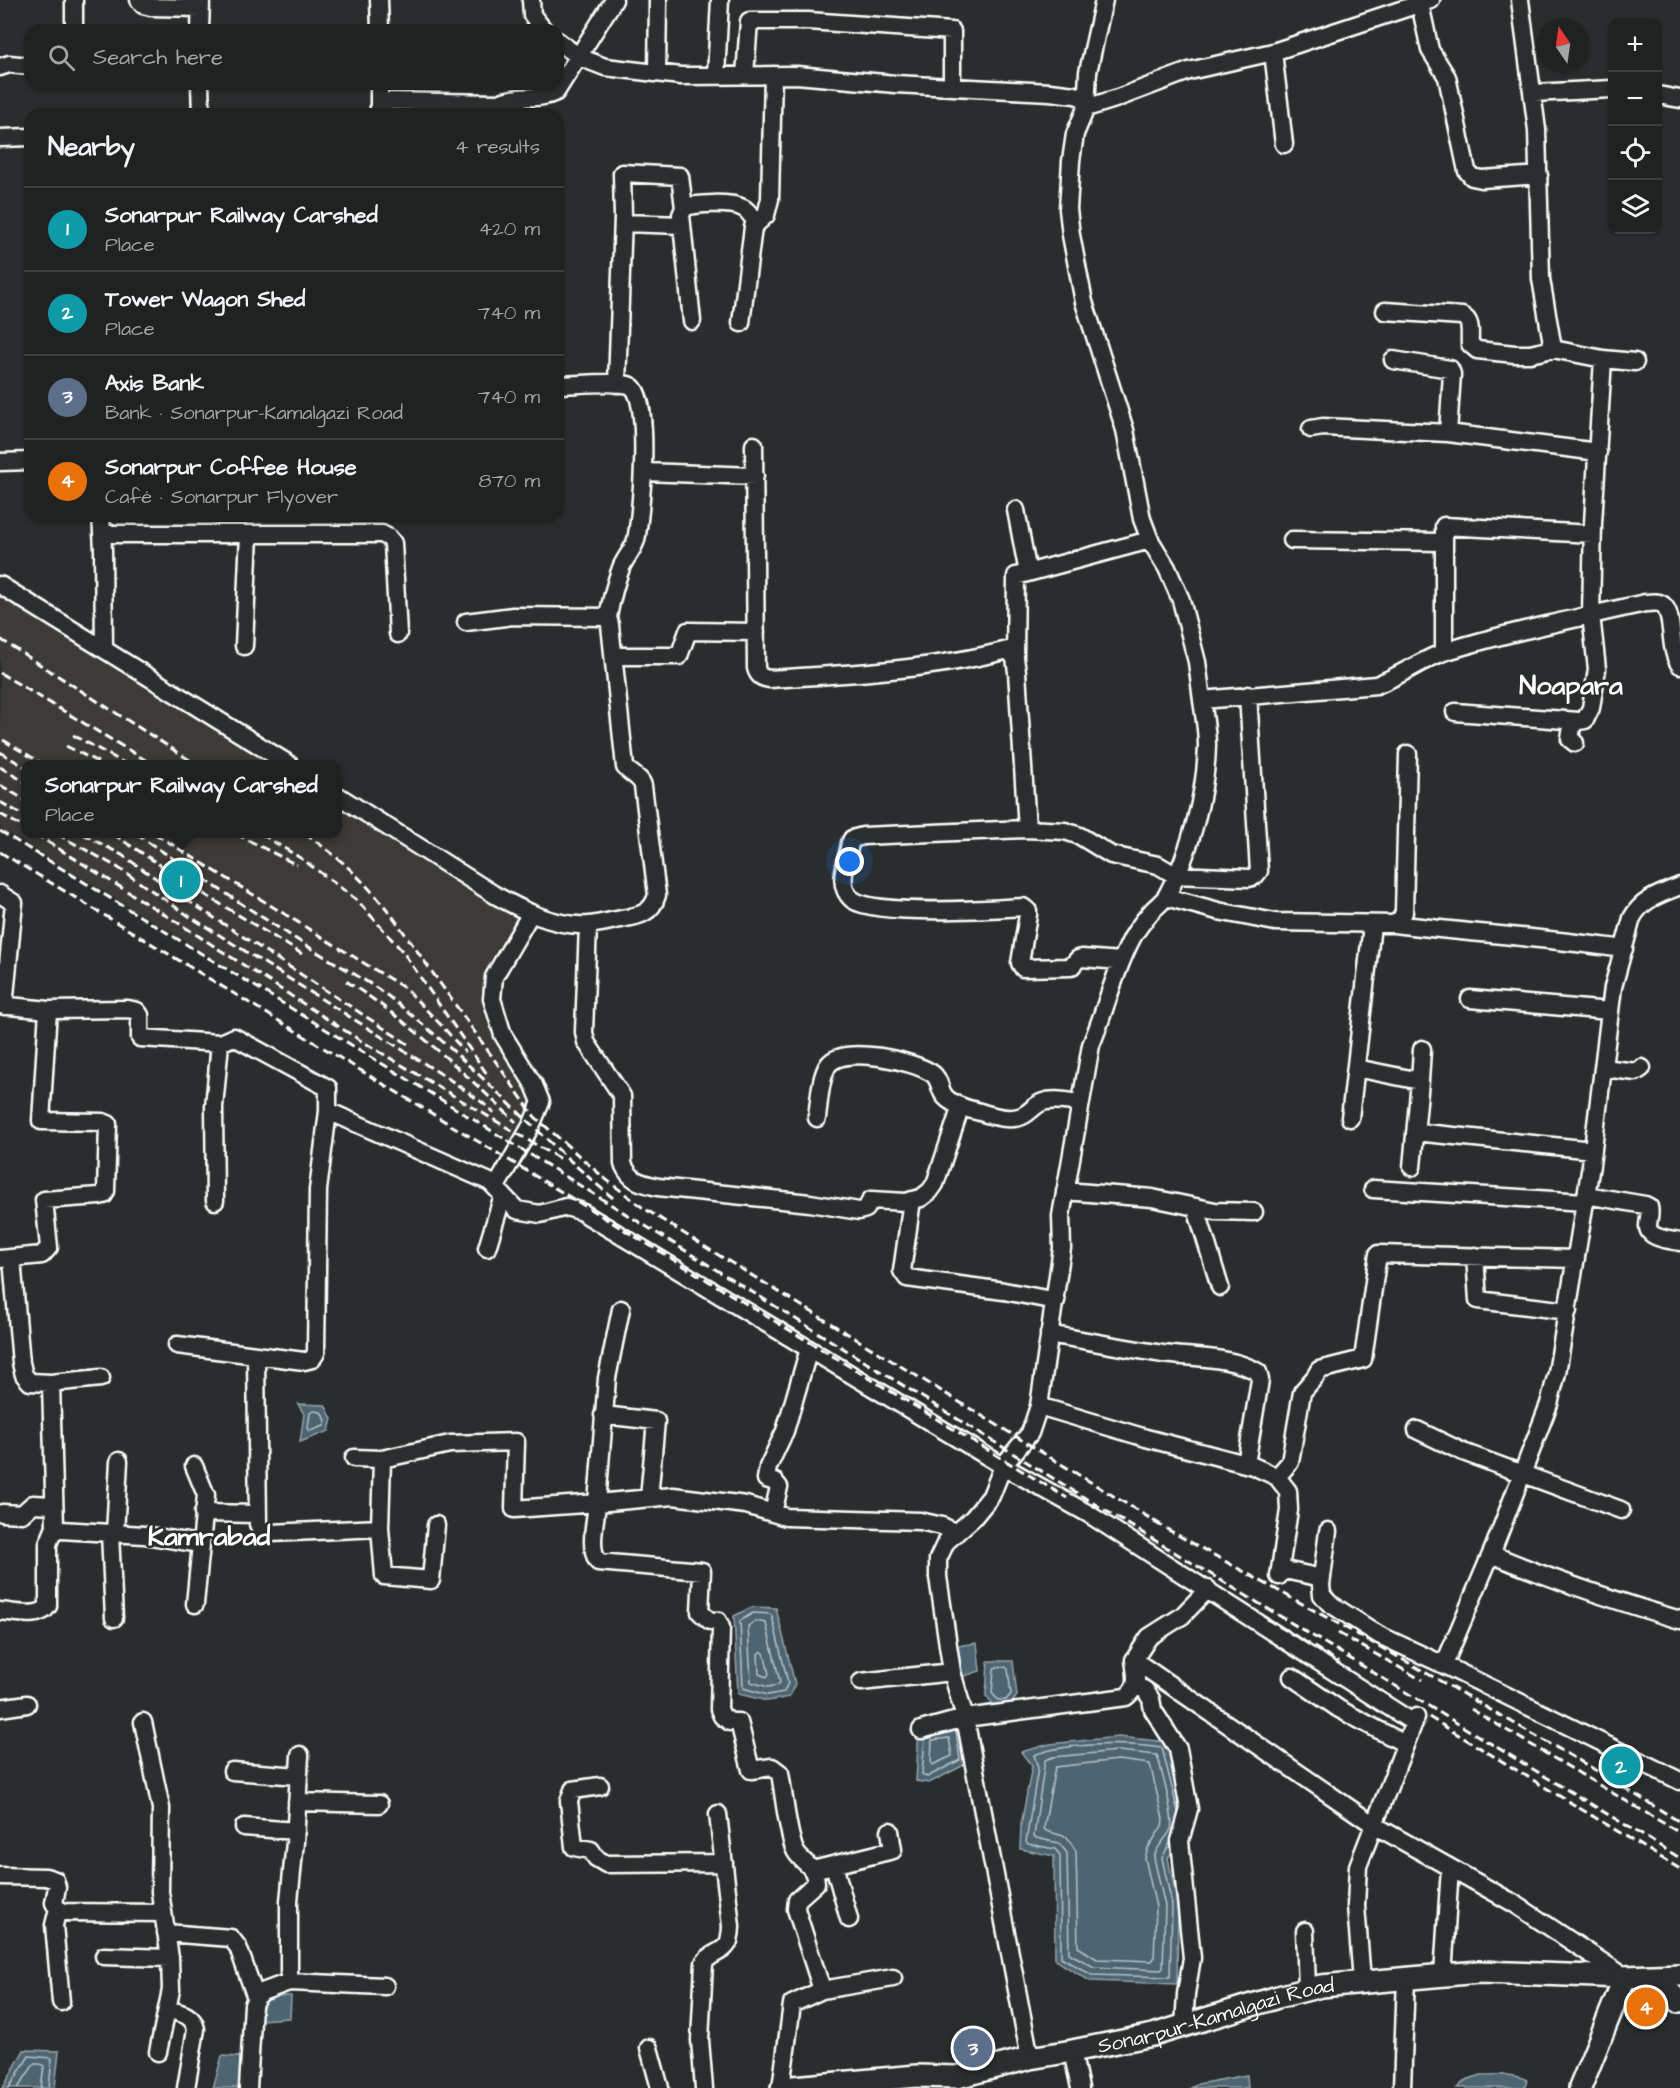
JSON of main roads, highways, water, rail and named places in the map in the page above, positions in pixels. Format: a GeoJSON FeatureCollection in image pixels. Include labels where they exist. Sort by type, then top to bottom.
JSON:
{"type":"FeatureCollection","features":[{"type":"Feature","properties":{"kind":"main road","name":"Sonarpur-Kamalgazi Road"},"geometry":{"type":"LineString","coordinates":[[781,2088],[917,2076],[957,2077],[1030,2058],[1072,2052],[1153,2035],[1307,1989],[1362,1981],[1479,1972],[1625,1977],[1680,1976]]}},
{"type":"Feature","properties":{"kind":"main road"},"geometry":{"type":"LineString","coordinates":[[1580,2088],[1625,1977]]}},
{"type":"Feature","properties":{"kind":"main road"},"geometry":{"type":"LineString","coordinates":[[1653,1977],[1680,2002]]}},
{"type":"Feature","properties":{"kind":"water"},"geometry":{"type":"Polygon","coordinates":[[[298,1404],[325,1405],[332,1419],[329,1431],[300,1442],[304,1414],[298,1404]]]}},
{"type":"Feature","properties":{"kind":"water"},"geometry":{"type":"Polygon","coordinates":[[[752,1607],[776,1608],[795,1684],[789,1697],[768,1701],[738,1694],[734,1616],[752,1607]]]}},
{"type":"Feature","properties":{"kind":"water"},"geometry":{"type":"Polygon","coordinates":[[[977,1643],[980,1671],[961,1677],[956,1646],[977,1643]]]}},
{"type":"Feature","properties":{"kind":"water"},"geometry":{"type":"Polygon","coordinates":[[[988,1661],[1013,1661],[1017,1696],[1009,1706],[995,1706],[986,1696],[988,1661]]]}},
{"type":"Feature","properties":{"kind":"water"},"geometry":{"type":"Polygon","coordinates":[[[961,1722],[968,1763],[929,1783],[916,1781],[919,1727],[961,1722]]]}},
{"type":"Feature","properties":{"kind":"water"},"geometry":{"type":"Polygon","coordinates":[[[1118,1737],[1168,1742],[1185,1816],[1185,1832],[1168,1858],[1178,1905],[1177,1984],[1090,1981],[1055,1960],[1054,1856],[1020,1849],[1021,1825],[1032,1766],[1021,1752],[1050,1744],[1118,1737]]]}},
{"type":"Feature","properties":{"kind":"water"},"geometry":{"type":"Polygon","coordinates":[[[265,1996],[291,1996],[290,2018],[260,2020],[258,2004],[265,1996]]]}},
{"type":"Feature","properties":{"kind":"water"},"geometry":{"type":"Polygon","coordinates":[[[24,2050],[59,2051],[55,2088],[3,2088],[24,2050]]]}},
{"type":"Feature","properties":{"kind":"water"},"geometry":{"type":"Polygon","coordinates":[[[222,2056],[240,2057],[241,2088],[213,2088],[222,2056]]]}},
{"type":"Feature","properties":{"kind":"water"},"geometry":{"type":"Polygon","coordinates":[[[1247,2075],[1248,2088],[1191,2088],[1198,2084],[1247,2075]]]}},
{"type":"Feature","properties":{"kind":"water"},"geometry":{"type":"Polygon","coordinates":[[[1481,2075],[1510,2075],[1527,2080],[1524,2088],[1457,2088],[1466,2080],[1481,2075]]]}},
{"type":"Feature","properties":{"kind":"railway"},"geometry":{"type":"LineString","coordinates":[[0,639],[190,760]]}},
{"type":"Feature","properties":{"kind":"railway"},"geometry":{"type":"LineString","coordinates":[[0,673],[145,760]]}},
{"type":"Feature","properties":{"kind":"railway"},"geometry":{"type":"LineString","coordinates":[[73,735],[119,760]]}},
{"type":"Feature","properties":{"kind":"railway"},"geometry":{"type":"LineString","coordinates":[[3,740],[36,760]]}},
{"type":"Feature","properties":{"kind":"railway"},"geometry":{"type":"LineString","coordinates":[[66,746],[94,760]]}},
{"type":"Feature","properties":{"kind":"railway"},"geometry":{"type":"LineString","coordinates":[[0,752],[21,765]]}},
{"type":"Feature","properties":{"kind":"railway"},"geometry":{"type":"LineString","coordinates":[[0,767],[21,780]]}},
{"type":"Feature","properties":{"kind":"railway"},"geometry":{"type":"LineString","coordinates":[[0,785],[21,798]]}},
{"type":"Feature","properties":{"kind":"railway"},"geometry":{"type":"LineString","coordinates":[[0,802],[21,814]]}},
{"type":"Feature","properties":{"kind":"railway"},"geometry":{"type":"LineString","coordinates":[[0,814],[21,826]]}},
{"type":"Feature","properties":{"kind":"railway"},"geometry":{"type":"LineString","coordinates":[[0,831],[450,1105],[1098,1506],[1680,1858]]}},
{"type":"Feature","properties":{"kind":"railway"},"geometry":{"type":"LineString","coordinates":[[41,838],[358,1039],[560,1159]]}},
{"type":"Feature","properties":{"kind":"railway"},"geometry":{"type":"LineString","coordinates":[[64,838],[117,867],[189,916],[449,1079],[494,1113]]}},
{"type":"Feature","properties":{"kind":"railway"},"geometry":{"type":"LineString","coordinates":[[90,838],[122,855],[408,1044]]}},
{"type":"Feature","properties":{"kind":"railway"},"geometry":{"type":"LineString","coordinates":[[119,838],[204,894],[302,954]]}},
{"type":"Feature","properties":{"kind":"railway"},"geometry":{"type":"LineString","coordinates":[[142,838],[393,1000],[450,1048],[613,1198]]}},
{"type":"Feature","properties":{"kind":"railway"},"geometry":{"type":"LineString","coordinates":[[161,838],[406,989],[465,1052]]}},
{"type":"Feature","properties":{"kind":"railway"},"geometry":{"type":"LineString","coordinates":[[244,838],[297,865]]}},
{"type":"Feature","properties":{"kind":"railway"},"geometry":{"type":"LineString","coordinates":[[268,838],[302,859],[357,900],[403,952],[489,1077]]}},
{"type":"Feature","properties":{"kind":"railway"},"geometry":{"type":"LineString","coordinates":[[310,838],[352,871],[393,917],[535,1117],[603,1177],[642,1207],[707,1248],[1161,1525]]}},
{"type":"Feature","properties":{"kind":"railway"},"geometry":{"type":"LineString","coordinates":[[0,852],[1067,1498]]}},
{"type":"Feature","properties":{"kind":"railway"},"geometry":{"type":"LineString","coordinates":[[346,981],[413,1030],[516,1122]]}},
{"type":"Feature","properties":{"kind":"railway"},"geometry":{"type":"LineString","coordinates":[[1154,1522],[1402,1659],[1592,1768],[1680,1822]]}},
{"type":"Feature","properties":{"kind":"railway"},"geometry":{"type":"LineString","coordinates":[[1267,1619],[1339,1662]]}},
{"type":"Feature","properties":{"kind":"railway"},"geometry":{"type":"LineString","coordinates":[[1338,1633],[1422,1680]]}},
{"type":"Feature","properties":{"kind":"railway"},"geometry":{"type":"LineString","coordinates":[[1471,1709],[1680,1833]]}},
{"type":"Feature","properties":{"kind":"railway"},"geometry":{"type":"LineString","coordinates":[[1429,1717],[1680,1869]]}},
{"type":"Feature","properties":{"kind":"place","name":"Sonarpur Railway Carshed"},"geometry":{"type":"Point","coordinates":[181,880]}},
{"type":"Feature","properties":{"kind":"place","name":"Tower Wagon Shed"},"geometry":{"type":"Point","coordinates":[1621,1766]}},
{"type":"Feature","properties":{"kind":"place","name":"Sonarpur Coffee House"},"geometry":{"type":"Point","coordinates":[1646,2007]}},
{"type":"Feature","properties":{"kind":"place","name":"Axis Bank"},"geometry":{"type":"Point","coordinates":[973,2048]}},
{"type":"Feature","properties":{"kind":"district","name":"Noapara"},"geometry":{"type":"Point","coordinates":[1571,685]}},
{"type":"Feature","properties":{"kind":"district","name":"Kamrabad"},"geometry":{"type":"Point","coordinates":[209,1536]}}]}
